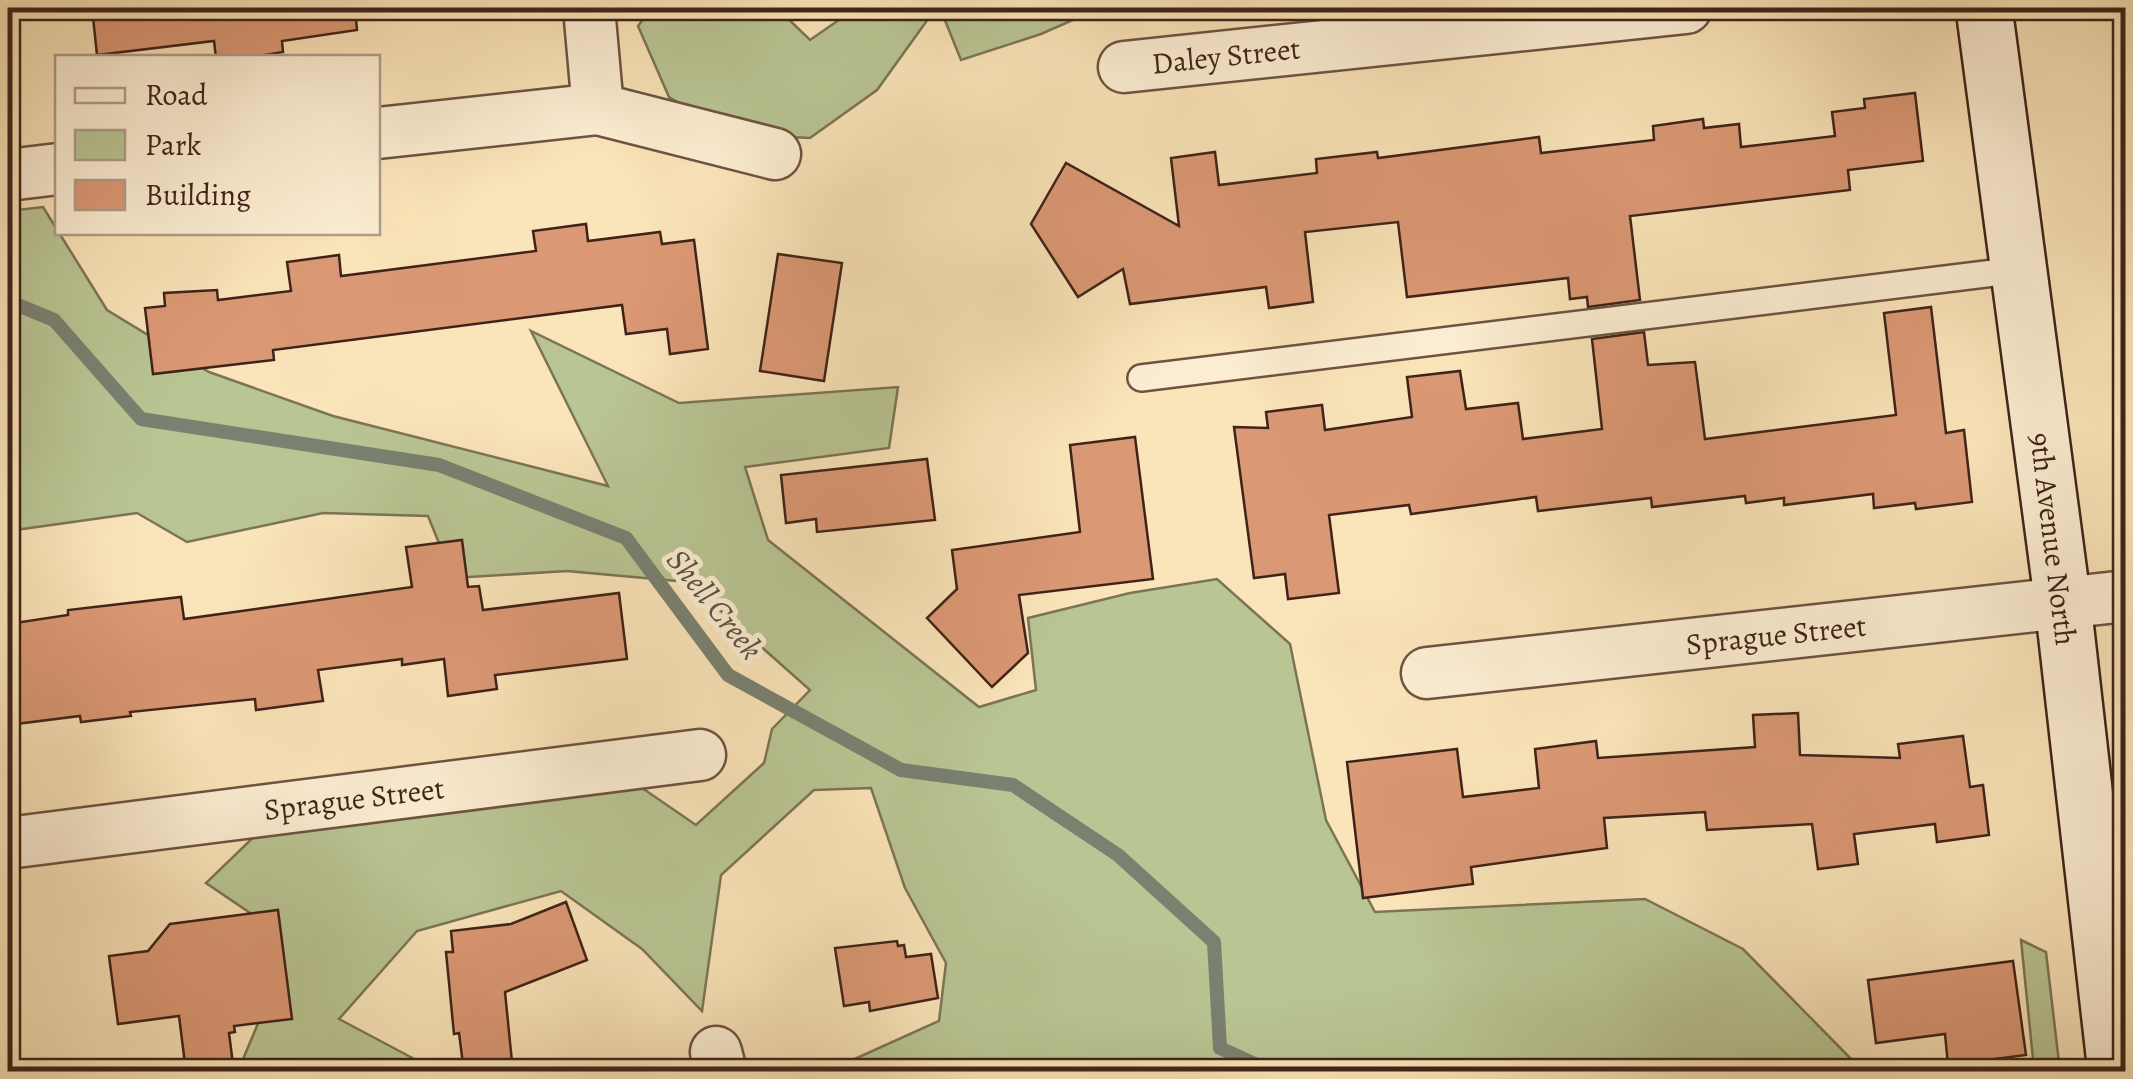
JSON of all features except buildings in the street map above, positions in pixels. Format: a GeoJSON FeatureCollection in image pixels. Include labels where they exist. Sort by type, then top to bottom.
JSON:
{"type":"FeatureCollection","features":[{"type":"Feature","properties":{"kind":"street"},"geometry":{"type":"LineString","coordinates":[[589,8],[598,109]]}},
{"type":"Feature","properties":{"kind":"street","name":"Daley Street"},"geometry":{"type":"LineString","coordinates":[[1124,67],[1686,8]]}},
{"type":"Feature","properties":{"kind":"street","name":"9th Avenue North"},"geometry":{"type":"LineString","coordinates":[[1984,8],[2063,604],[2112,909],[2116,1072]]}},
{"type":"Feature","properties":{"kind":"street"},"geometry":{"type":"LineString","coordinates":[[380,133],[598,109],[775,154]]}},
{"type":"Feature","properties":{"kind":"street"},"geometry":{"type":"LineString","coordinates":[[8,174],[55,169]]}},
{"type":"Feature","properties":{"kind":"street","name":"Sprague Street"},"geometry":{"type":"LineString","coordinates":[[1427,673],[2126,596]]}},
{"type":"Feature","properties":{"kind":"street","name":"Sprague Street"},"geometry":{"type":"LineString","coordinates":[[8,844],[700,755]]}},
{"type":"Feature","properties":{"kind":"lane"},"geometry":{"type":"LineString","coordinates":[[1142,378],[2018,270]]}},
{"type":"Feature","properties":{"kind":"green space"},"geometry":{"type":"Polygon","coordinates":[[[652,8],[777,8],[810,40],[851,8],[936,8],[877,90],[810,138],[733,134],[669,97],[638,26],[652,8]]]}},
{"type":"Feature","properties":{"kind":"green space"},"geometry":{"type":"Polygon","coordinates":[[[940,8],[1098,9],[1041,34],[961,60],[940,8]]]}},
{"type":"Feature","properties":{"kind":"green space"},"geometry":{"type":"Polygon","coordinates":[[[43,207],[55,226],[55,235],[60,235],[107,310],[209,372],[333,416],[608,486],[531,331],[679,403],[898,387],[889,448],[745,467],[768,540],[979,707],[1036,690],[1028,618],[1130,593],[1217,579],[1290,644],[1326,820],[1375,912],[1645,899],[1743,949],[1858,1066],[1891,1071],[828,1071],[939,1021],[946,963],[905,888],[871,788],[814,790],[721,875],[702,1011],[642,949],[561,891],[417,931],[339,1019],[437,1071],[238,1071],[267,1002],[275,930],[206,883],[262,829],[629,779],[696,825],[764,763],[772,729],[810,690],[688,582],[567,571],[453,578],[428,516],[323,513],[187,542],[137,513],[8,531],[8,211],[43,207]]]}},
{"type":"Feature","properties":{"kind":"green space"},"geometry":{"type":"Polygon","coordinates":[[[2021,940],[2046,952],[2060,1071],[1970,1071],[2033,1059],[2021,940]]]}},
{"type":"Feature","properties":{"kind":"waterway","name":"Shell Creek"},"geometry":{"type":"LineString","coordinates":[[8,301],[54,320],[141,419],[439,465],[626,538],[728,675],[901,770],[1013,785],[1118,855],[1214,942],[1220,1048],[1272,1072]]}}]}
